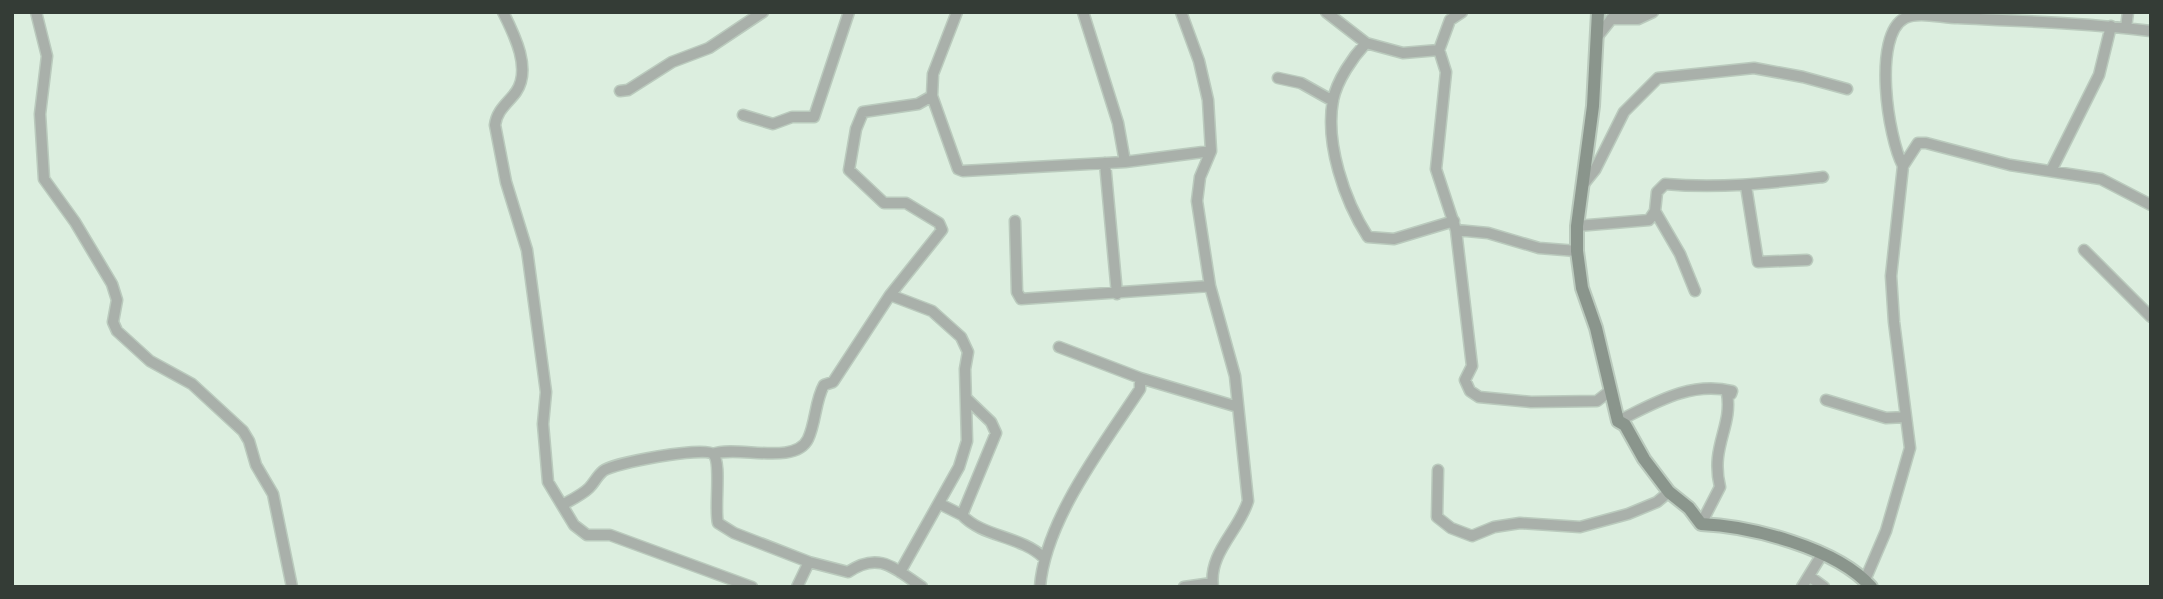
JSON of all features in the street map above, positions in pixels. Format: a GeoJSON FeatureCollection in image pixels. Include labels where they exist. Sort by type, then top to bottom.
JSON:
{"type":"FeatureCollection","features":[{"type":"Feature","properties":{"kind":"main road"},"geometry":{"type":"LineString","coordinates":[[1604,19],[1577,226],[1577,251],[1582,288],[1618,421],[1625,425],[1644,459],[1669,492],[1689,508],[1701,524],[1733,525],[1794,544],[1836,561],[1868,584]]}},
{"type":"Feature","properties":{"kind":"street"},"geometry":{"type":"LineString","coordinates":[[36,12],[47,56],[40,114],[44,179],[75,222],[112,284],[117,300],[113,322],[117,331],[150,360],[192,384],[243,431],[276,505],[292,587]]}},
{"type":"Feature","properties":{"kind":"street"},"geometry":{"type":"LineString","coordinates":[[503,12],[522,63],[519,86],[496,116],[495,125],[506,182],[527,250],[546,392],[543,424],[548,482],[574,525],[587,535],[610,535],[752,587]]}},
{"type":"Feature","properties":{"kind":"street"},"geometry":{"type":"LineString","coordinates":[[620,90],[628,90],[672,62],[709,48],[763,12]]}},
{"type":"Feature","properties":{"kind":"street"},"geometry":{"type":"LineString","coordinates":[[743,115],[773,124],[792,117],[814,117],[849,12]]}},
{"type":"Feature","properties":{"kind":"street"},"geometry":{"type":"LineString","coordinates":[[957,12],[933,74],[932,96],[954,164],[963,171],[1125,162],[1211,152]]}},
{"type":"Feature","properties":{"kind":"street"},"geometry":{"type":"LineString","coordinates":[[1083,12],[1118,124],[1125,162]]}},
{"type":"Feature","properties":{"kind":"street"},"geometry":{"type":"LineString","coordinates":[[1181,12],[1205,81],[1211,152],[1200,177],[1197,201],[1210,286],[1235,376],[1248,501],[1236,529],[1221,547],[1213,585],[1184,587]]}},
{"type":"Feature","properties":{"kind":"street"},"geometry":{"type":"LineString","coordinates":[[1326,12],[1366,43],[1403,53],[1439,50]]}},
{"type":"Feature","properties":{"kind":"street"},"geometry":{"type":"LineString","coordinates":[[1462,12],[1450,20],[1439,50],[1446,72],[1436,169],[1455,226],[1472,366],[1465,380],[1470,391],[1479,397],[1555,402],[1597,401],[1611,390]]}},
{"type":"Feature","properties":{"kind":"street"},"geometry":{"type":"LineString","coordinates":[[1604,19],[1637,19],[1653,12]]}},
{"type":"Feature","properties":{"kind":"street"},"geometry":{"type":"LineString","coordinates":[[2126,28],[2128,12]]}},
{"type":"Feature","properties":{"kind":"street"},"geometry":{"type":"LineString","coordinates":[[1868,584],[1908,462],[1910,448],[1891,276],[1902,166],[1893,142],[1884,94],[1890,44],[1895,27],[1902,20],[1923,15],[2032,16],[2151,31]]}},
{"type":"Feature","properties":{"kind":"street"},"geometry":{"type":"LineString","coordinates":[[2051,170],[2099,75],[2111,26]]}},
{"type":"Feature","properties":{"kind":"street"},"geometry":{"type":"LineString","coordinates":[[1366,43],[1349,66],[1332,101],[1333,145],[1340,170],[1367,237],[1394,239],[1455,226],[1539,248],[1577,251]]}},
{"type":"Feature","properties":{"kind":"street"},"geometry":{"type":"LineString","coordinates":[[1583,186],[1595,170],[1624,113],[1658,78],[1754,68],[1847,89]]}},
{"type":"Feature","properties":{"kind":"street"},"geometry":{"type":"LineString","coordinates":[[1278,78],[1301,83],[1332,101]]}},
{"type":"Feature","properties":{"kind":"street"},"geometry":{"type":"LineString","coordinates":[[562,505],[587,491],[603,471],[617,465],[694,451],[713,454],[785,453],[800,448],[808,440],[824,385],[833,382],[890,295],[942,227],[906,203],[884,203],[852,174],[848,164],[863,111],[918,104],[932,96]]}},
{"type":"Feature","properties":{"kind":"street"},"geometry":{"type":"LineString","coordinates":[[1902,166],[1918,143],[2010,166],[2101,179],[2148,203],[2151,190]]}},
{"type":"Feature","properties":{"kind":"street"},"geometry":{"type":"LineString","coordinates":[[1105,163],[1117,294]]}},
{"type":"Feature","properties":{"kind":"street"},"geometry":{"type":"LineString","coordinates":[[1577,226],[1649,220],[1655,211],[1657,192],[1665,184],[1746,186],[1823,177]]}},
{"type":"Feature","properties":{"kind":"street"},"geometry":{"type":"LineString","coordinates":[[1746,186],[1758,262],[1807,260]]}},
{"type":"Feature","properties":{"kind":"street"},"geometry":{"type":"LineString","coordinates":[[1655,211],[1680,254],[1695,291]]}},
{"type":"Feature","properties":{"kind":"street"},"geometry":{"type":"LineString","coordinates":[[1015,221],[1017,292],[1021,299],[1210,286]]}},
{"type":"Feature","properties":{"kind":"street"},"geometry":{"type":"LineString","coordinates":[[2084,250],[2151,317]]}},
{"type":"Feature","properties":{"kind":"street"},"geometry":{"type":"LineString","coordinates":[[890,295],[932,311],[961,337],[968,352],[967,441],[959,467],[900,572]]}},
{"type":"Feature","properties":{"kind":"street"},"geometry":{"type":"LineString","coordinates":[[1059,347],[1140,378],[1238,407]]}},
{"type":"Feature","properties":{"kind":"street"},"geometry":{"type":"LineString","coordinates":[[1040,587],[1044,558],[1065,509],[1140,388],[1140,378]]}},
{"type":"Feature","properties":{"kind":"street"},"geometry":{"type":"LineString","coordinates":[[1618,421],[1674,394],[1699,388],[1732,391],[1727,393],[1727,420],[1721,431],[1715,467],[1720,487],[1701,524]]}},
{"type":"Feature","properties":{"kind":"street"},"geometry":{"type":"LineString","coordinates":[[962,515],[996,433],[991,422],[966,398]]}},
{"type":"Feature","properties":{"kind":"street"},"geometry":{"type":"LineString","coordinates":[[1826,400],[1886,418],[1906,416]]}},
{"type":"Feature","properties":{"kind":"street"},"geometry":{"type":"LineString","coordinates":[[713,454],[718,523],[734,533],[809,562],[848,572],[867,561],[883,563],[922,587]]}},
{"type":"Feature","properties":{"kind":"street"},"geometry":{"type":"LineString","coordinates":[[1438,470],[1437,517],[1451,528],[1472,536],[1494,527],[1520,523],[1580,527],[1628,514],[1657,502],[1669,492]]}},
{"type":"Feature","properties":{"kind":"street"},"geometry":{"type":"LineString","coordinates":[[940,504],[984,528],[1036,549],[1044,558]]}},
{"type":"Feature","properties":{"kind":"street"},"geometry":{"type":"LineString","coordinates":[[1802,587],[1821,556]]}},
{"type":"Feature","properties":{"kind":"street"},"geometry":{"type":"LineString","coordinates":[[797,587],[809,562]]}},
{"type":"Feature","properties":{"kind":"street"},"geometry":{"type":"LineString","coordinates":[[1809,576],[1824,587]]}}]}
